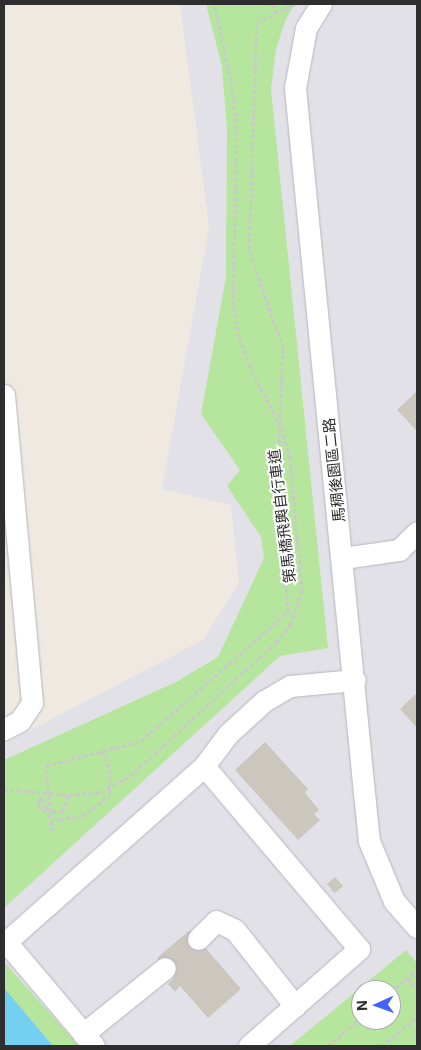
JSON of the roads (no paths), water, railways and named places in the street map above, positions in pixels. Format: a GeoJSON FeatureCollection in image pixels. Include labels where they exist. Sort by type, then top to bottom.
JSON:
{"type":"FeatureCollection","features":[{"type":"Feature","properties":{"kind":"street","name":"馬稠後園區二路"},"geometry":{"type":"LineString","coordinates":[[321,4],[306,28],[296,88],[355,680],[369,841],[394,901],[417,927]]}},
{"type":"Feature","properties":{"kind":"street"},"geometry":{"type":"LineString","coordinates":[[4,396],[32,703],[20,722],[4,729]]}},
{"type":"Feature","properties":{"kind":"street"},"geometry":{"type":"LineString","coordinates":[[343,558],[399,550],[417,532]]}},
{"type":"Feature","properties":{"kind":"street"},"geometry":{"type":"LineString","coordinates":[[165,968],[89,1040],[6,942],[204,766],[228,734],[264,701],[290,686],[355,680]]}},
{"type":"Feature","properties":{"kind":"street"},"geometry":{"type":"LineString","coordinates":[[204,766],[359,950],[249,1046]]}},
{"type":"Feature","properties":{"kind":"street"},"geometry":{"type":"LineString","coordinates":[[198,939],[216,921],[235,930],[295,1006]]}},
{"type":"Feature","properties":{"kind":"water"},"geometry":{"type":"Polygon","coordinates":[[[4,988],[53,1046],[4,1046],[4,988]]]}}]}
